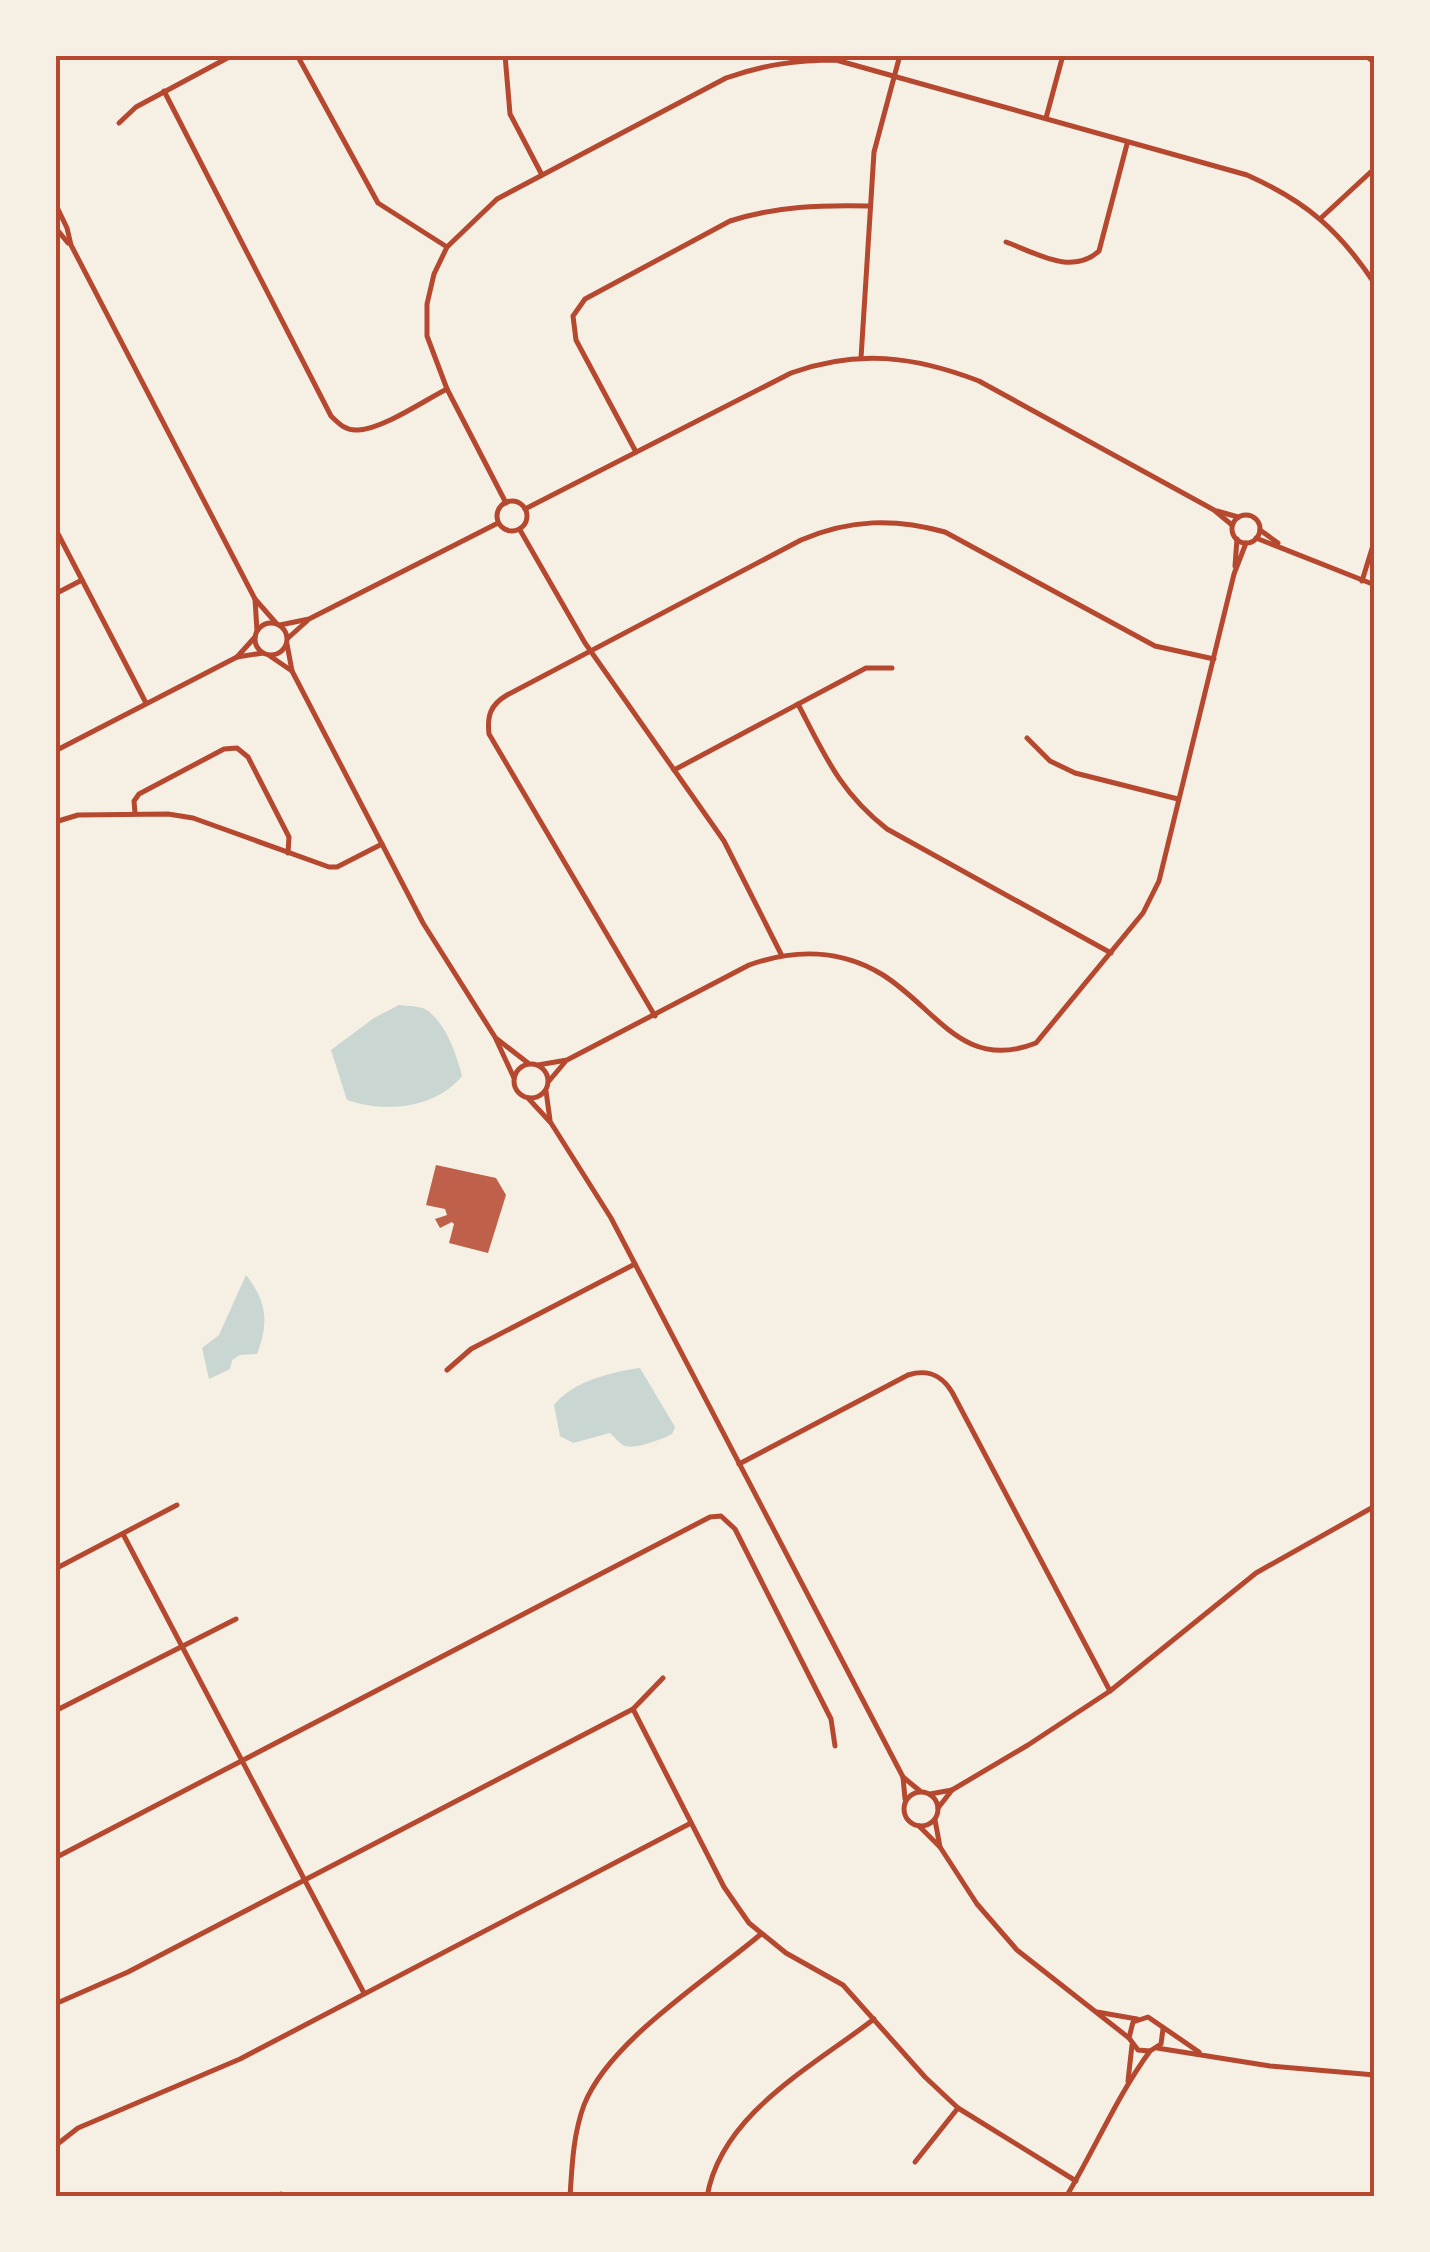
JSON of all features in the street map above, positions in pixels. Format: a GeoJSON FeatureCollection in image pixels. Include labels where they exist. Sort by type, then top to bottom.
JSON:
{"type":"FeatureCollection","features":[{"type":"Feature","properties":{"kind":"street"},"geometry":{"type":"LineString","coordinates":[[119,122],[136,106],[232,55]]}},
{"type":"Feature","properties":{"kind":"street"},"geometry":{"type":"LineString","coordinates":[[298,55],[378,203],[446,247]]}},
{"type":"Feature","properties":{"kind":"street"},"geometry":{"type":"LineString","coordinates":[[505,55],[510,114],[542,176]]}},
{"type":"Feature","properties":{"kind":"street"},"geometry":{"type":"LineString","coordinates":[[861,358],[874,152],[900,55]]}},
{"type":"Feature","properties":{"kind":"street"},"geometry":{"type":"LineString","coordinates":[[1046,118],[1063,55]]}},
{"type":"Feature","properties":{"kind":"street"},"geometry":{"type":"LineString","coordinates":[[1365,55],[1375,62]]}},
{"type":"Feature","properties":{"kind":"street"},"geometry":{"type":"LineString","coordinates":[[506,503],[447,388],[427,336],[427,304],[446,247],[496,199],[726,78],[757,67],[790,60],[836,60],[1247,175],[1298,200],[1321,218],[1349,246],[1375,284]]}},
{"type":"Feature","properties":{"kind":"street"},"geometry":{"type":"LineString","coordinates":[[164,91],[331,416],[343,428],[358,430],[378,424],[447,388]]}},
{"type":"Feature","properties":{"kind":"street"},"geometry":{"type":"LineString","coordinates":[[1006,242],[1073,265],[1089,260],[1099,251],[1127,144]]}},
{"type":"Feature","properties":{"kind":"street"},"geometry":{"type":"LineString","coordinates":[[1321,218],[1375,168]]}},
{"type":"Feature","properties":{"kind":"street"},"geometry":{"type":"LineString","coordinates":[[55,203],[70,245]]}},
{"type":"Feature","properties":{"kind":"street"},"geometry":{"type":"LineString","coordinates":[[636,452],[576,340],[573,316],[585,299],[730,221],[751,214],[811,204],[870,206]]}},
{"type":"Feature","properties":{"kind":"street"},"geometry":{"type":"LineString","coordinates":[[55,227],[70,245],[256,600],[288,641],[292,671],[423,923],[495,1037],[514,1078],[515,1089],[551,1123],[600,1198],[903,1777],[905,1817],[940,1847],[1002,1935],[1051,1979],[1098,2012],[1138,2050],[1158,2048],[1270,2066],[1375,2076]]}},
{"type":"Feature","properties":{"kind":"street"},"geometry":{"type":"LineString","coordinates":[[525,509],[790,374],[810,366],[861,358],[902,358],[940,366],[978,381],[1214,510],[1232,525],[1237,539],[1234,574]]}},
{"type":"Feature","properties":{"kind":"street"},"geometry":{"type":"LineString","coordinates":[[498,522],[498,513],[506,503],[515,502],[525,509]]}},
{"type":"Feature","properties":{"kind":"street"},"geometry":{"type":"LineString","coordinates":[[498,522],[510,532],[520,530],[526,523],[525,509]]}},
{"type":"Feature","properties":{"kind":"street"},"geometry":{"type":"LineString","coordinates":[[1214,510],[1254,517],[1260,530],[1285,548]]}},
{"type":"Feature","properties":{"kind":"street"},"geometry":{"type":"LineString","coordinates":[[1232,525],[1238,517]]}},
{"type":"Feature","properties":{"kind":"street"},"geometry":{"type":"LineString","coordinates":[[55,751],[236,657],[263,625],[309,619],[498,522]]}},
{"type":"Feature","properties":{"kind":"street"},"geometry":{"type":"LineString","coordinates":[[655,1016],[489,734],[487,716],[497,701],[830,528],[870,522],[910,522],[946,532],[1156,646],[1214,659]]}},
{"type":"Feature","properties":{"kind":"street"},"geometry":{"type":"LineString","coordinates":[[55,528],[146,704]]}},
{"type":"Feature","properties":{"kind":"street"},"geometry":{"type":"LineString","coordinates":[[520,530],[590,652],[724,841],[781,954]]}},
{"type":"Feature","properties":{"kind":"street"},"geometry":{"type":"LineString","coordinates":[[1256,538],[1260,530]]}},
{"type":"Feature","properties":{"kind":"street"},"geometry":{"type":"LineString","coordinates":[[1237,539],[1246,542],[1256,538],[1375,585]]}},
{"type":"Feature","properties":{"kind":"street"},"geometry":{"type":"LineString","coordinates":[[1362,582],[1375,539]]}},
{"type":"Feature","properties":{"kind":"street"},"geometry":{"type":"LineString","coordinates":[[514,1078],[519,1068],[567,1060],[749,965],[781,954],[811,953],[849,959],[884,975],[972,1045],[1000,1053],[1036,1043],[1143,913],[1159,881],[1234,574],[1246,542]]}},
{"type":"Feature","properties":{"kind":"street"},"geometry":{"type":"LineString","coordinates":[[55,594],[82,580]]}},
{"type":"Feature","properties":{"kind":"street"},"geometry":{"type":"LineString","coordinates":[[256,600],[256,646],[292,671]]}},
{"type":"Feature","properties":{"kind":"street"},"geometry":{"type":"LineString","coordinates":[[236,657],[282,652],[309,619]]}},
{"type":"Feature","properties":{"kind":"street"},"geometry":{"type":"LineString","coordinates":[[674,770],[866,668],[892,668]]}},
{"type":"Feature","properties":{"kind":"street"},"geometry":{"type":"LineString","coordinates":[[798,704],[840,783],[864,812],[887,830],[1112,953]]}},
{"type":"Feature","properties":{"kind":"street"},"geometry":{"type":"LineString","coordinates":[[1027,738],[1050,761],[1075,773],[1178,799]]}},
{"type":"Feature","properties":{"kind":"street"},"geometry":{"type":"LineString","coordinates":[[135,814],[138,794],[224,749],[237,748],[248,757],[289,836],[288,853]]}},
{"type":"Feature","properties":{"kind":"street"},"geometry":{"type":"LineString","coordinates":[[55,822],[78,815],[193,818],[324,866],[337,867],[382,844]]}},
{"type":"Feature","properties":{"kind":"street"},"geometry":{"type":"LineString","coordinates":[[495,1037],[528,1064]]}},
{"type":"Feature","properties":{"kind":"street"},"geometry":{"type":"LineString","coordinates":[[551,1123],[546,1090],[567,1060]]}},
{"type":"Feature","properties":{"kind":"street"},"geometry":{"type":"LineString","coordinates":[[538,1065],[546,1071],[549,1081]]}},
{"type":"Feature","properties":{"kind":"street"},"geometry":{"type":"LineString","coordinates":[[528,1098],[538,1097],[546,1090]]}},
{"type":"Feature","properties":{"kind":"street"},"geometry":{"type":"LineString","coordinates":[[447,1370],[471,1349],[635,1264]]}},
{"type":"Feature","properties":{"kind":"street"},"geometry":{"type":"LineString","coordinates":[[739,1464],[908,1375],[934,1374],[952,1392],[1110,1691]]}},
{"type":"Feature","properties":{"kind":"street"},"geometry":{"type":"LineString","coordinates":[[55,1569],[177,1505]]}},
{"type":"Feature","properties":{"kind":"street"},"geometry":{"type":"LineString","coordinates":[[940,1847],[935,1819],[952,1790],[1110,1691],[1256,1573],[1375,1506]]}},
{"type":"Feature","properties":{"kind":"street"},"geometry":{"type":"LineString","coordinates":[[55,1858],[698,1522],[721,1516],[735,1529],[831,1719],[835,1746]]}},
{"type":"Feature","properties":{"kind":"street"},"geometry":{"type":"LineString","coordinates":[[123,1534],[364,1993]]}},
{"type":"Feature","properties":{"kind":"street"},"geometry":{"type":"LineString","coordinates":[[55,1711],[236,1619]]}},
{"type":"Feature","properties":{"kind":"street"},"geometry":{"type":"LineString","coordinates":[[55,2004],[128,1972],[633,1709],[663,1678]]}},
{"type":"Feature","properties":{"kind":"street"},"geometry":{"type":"LineString","coordinates":[[633,1709],[731,1899],[760,1934],[843,1985],[958,2108],[1076,2181]]}},
{"type":"Feature","properties":{"kind":"street"},"geometry":{"type":"LineString","coordinates":[[903,1777],[930,1794],[952,1790]]}},
{"type":"Feature","properties":{"kind":"street"},"geometry":{"type":"LineString","coordinates":[[905,1800],[920,1791]]}},
{"type":"Feature","properties":{"kind":"street"},"geometry":{"type":"LineString","coordinates":[[930,1794],[938,1808]]}},
{"type":"Feature","properties":{"kind":"street"},"geometry":{"type":"LineString","coordinates":[[919,1826],[935,1819]]}},
{"type":"Feature","properties":{"kind":"street"},"geometry":{"type":"LineString","coordinates":[[55,2146],[78,2128],[212,2072],[691,1822]]}},
{"type":"Feature","properties":{"kind":"street"},"geometry":{"type":"LineString","coordinates":[[570,2197],[578,2125],[605,2068],[632,2038],[760,1934]]}},
{"type":"Feature","properties":{"kind":"street"},"geometry":{"type":"LineString","coordinates":[[1098,2012],[1154,2018],[1163,2030],[1201,2054]]}},
{"type":"Feature","properties":{"kind":"street"},"geometry":{"type":"LineString","coordinates":[[707,2197],[720,2154],[739,2126],[874,2019]]}},
{"type":"Feature","properties":{"kind":"street"},"geometry":{"type":"LineString","coordinates":[[1128,2082],[1130,2027],[1138,2019]]}},
{"type":"Feature","properties":{"kind":"street"},"geometry":{"type":"LineString","coordinates":[[1158,2048],[1163,2030]]}},
{"type":"Feature","properties":{"kind":"street"},"geometry":{"type":"LineString","coordinates":[[1066,2197],[1128,2082],[1150,2051]]}},
{"type":"Feature","properties":{"kind":"street"},"geometry":{"type":"LineString","coordinates":[[915,2162],[958,2108]]}},
{"type":"Feature","properties":{"kind":"shaded area"},"geometry":{"type":"Polygon","coordinates":[[[399,1005],[432,1014],[444,1030],[462,1076],[424,1102],[393,1107],[347,1100],[331,1050],[399,1005]]]}},
{"type":"Feature","properties":{"kind":"shaded area"},"geometry":{"type":"Polygon","coordinates":[[[246,1275],[264,1313],[257,1354],[240,1355],[232,1360],[230,1369],[209,1379],[202,1348],[219,1335],[246,1275]]]}},
{"type":"Feature","properties":{"kind":"shaded area"},"geometry":{"type":"Polygon","coordinates":[[[640,1368],[675,1427],[672,1434],[633,1447],[623,1445],[610,1433],[573,1443],[560,1436],[554,1405],[562,1397],[594,1379],[640,1368]]]}},
{"type":"Feature","properties":{"kind":"building"},"geometry":{"type":"Polygon","coordinates":[[[436,1165],[496,1178],[506,1195],[488,1253],[449,1243],[454,1224],[440,1228],[435,1219],[447,1215],[445,1209],[426,1205],[436,1165]]]}}]}
